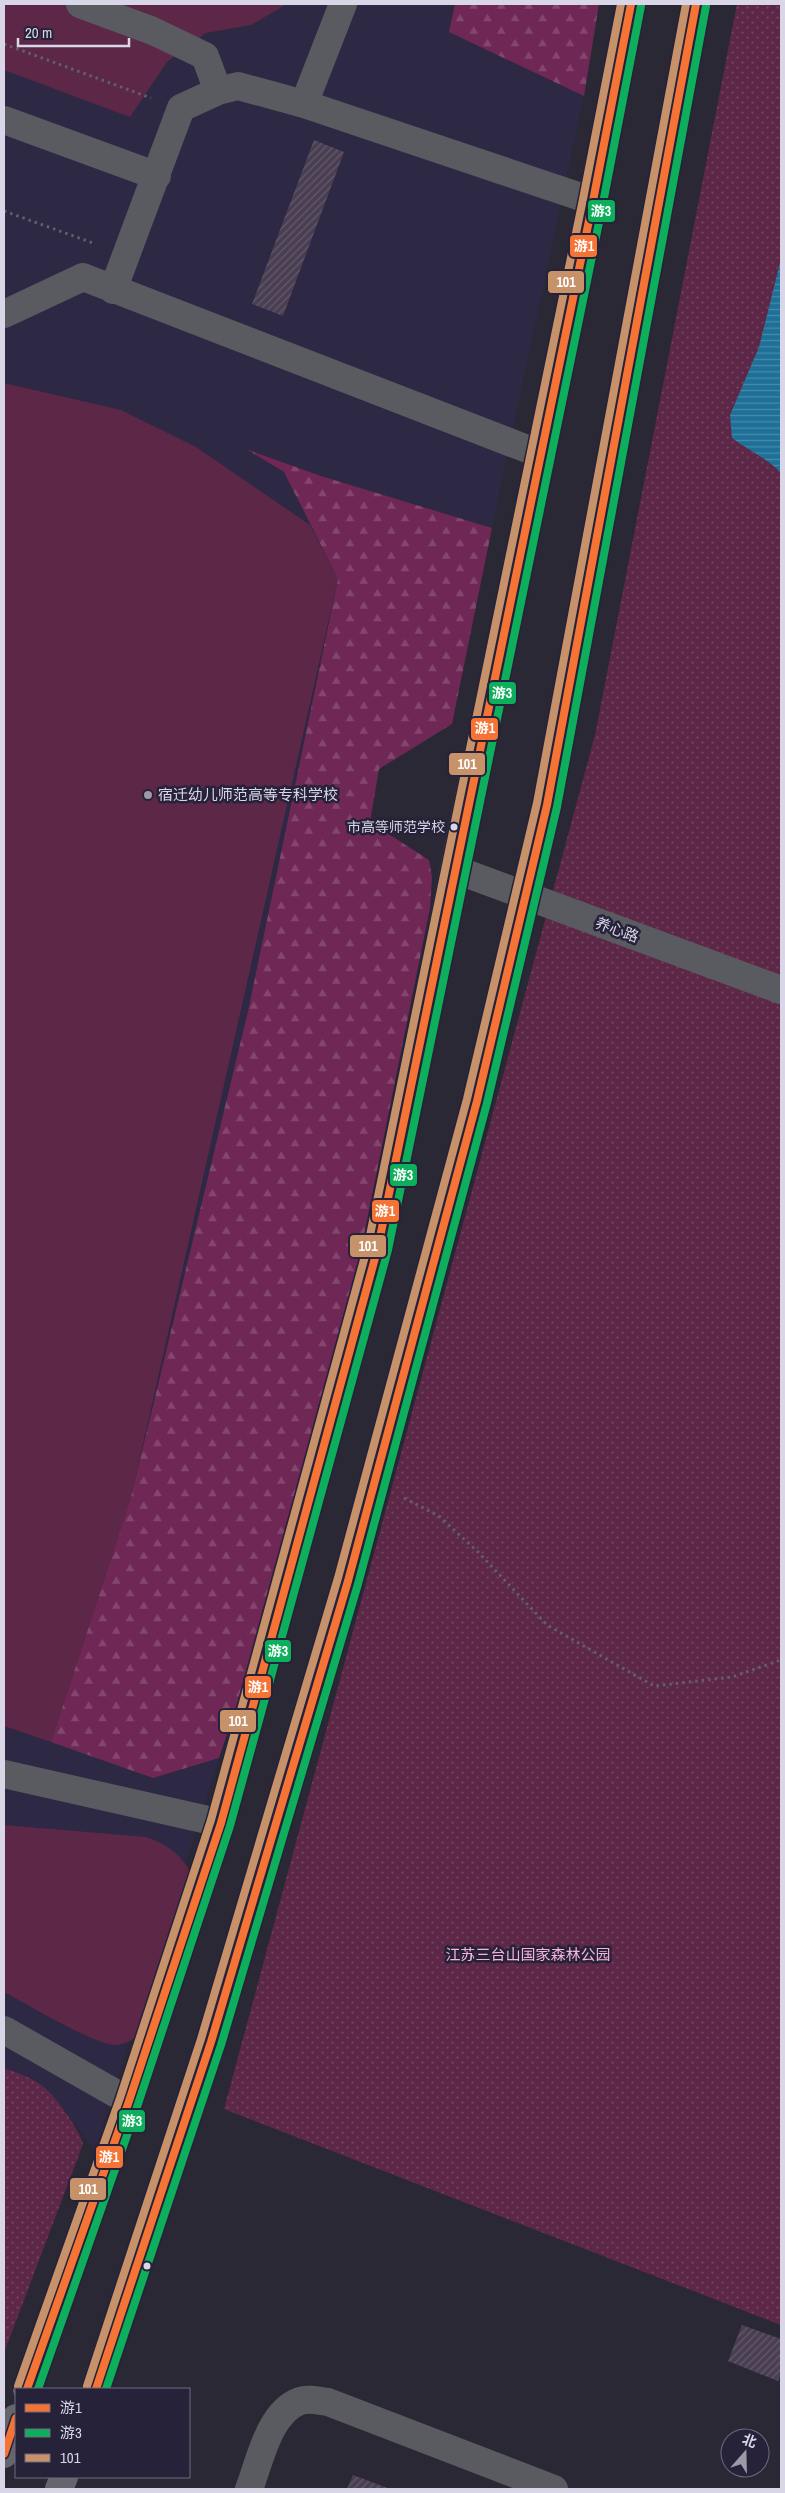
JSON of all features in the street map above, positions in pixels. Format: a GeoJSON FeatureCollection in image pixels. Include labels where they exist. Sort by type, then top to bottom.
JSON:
{"type":"FeatureCollection","features":[{"type":"Feature","properties":{"kind":"main road"},"geometry":{"type":"LineString","coordinates":[[27,2388],[129,2102],[221,1823],[378,1247],[632,4]]}},
{"type":"Feature","properties":{"kind":"main road"},"geometry":{"type":"LineString","coordinates":[[96,2388],[211,2042],[348,1581],[477,1102],[547,805],[696,4]]}},
{"type":"Feature","properties":{"kind":"main road"},"geometry":{"type":"LineString","coordinates":[[4,2454],[15,2421]]}},
{"type":"Feature","properties":{"kind":"street"},"geometry":{"type":"LineString","coordinates":[[80,4],[153,31],[204,56],[218,90]]}},
{"type":"Feature","properties":{"kind":"street"},"geometry":{"type":"LineString","coordinates":[[304,104],[343,4]]}},
{"type":"Feature","properties":{"kind":"street"},"geometry":{"type":"LineString","coordinates":[[114,290],[181,108],[218,90],[238,86],[304,104],[593,201]]}},
{"type":"Feature","properties":{"kind":"street"},"geometry":{"type":"LineString","coordinates":[[4,120],[157,176]]}},
{"type":"Feature","properties":{"kind":"street"},"geometry":{"type":"LineString","coordinates":[[4,314],[83,277],[540,454]]}},
{"type":"Feature","properties":{"kind":"street","name":"养心路"},"geometry":{"type":"LineString","coordinates":[[454,869],[781,990]]}},
{"type":"Feature","properties":{"kind":"street"},"geometry":{"type":"LineString","coordinates":[[4,1774],[221,1823]]}},
{"type":"Feature","properties":{"kind":"street"},"geometry":{"type":"LineString","coordinates":[[4,2030],[129,2102]]}},
{"type":"Feature","properties":{"kind":"street"},"geometry":{"type":"LineString","coordinates":[[250,2489],[270,2433],[284,2410],[302,2400],[328,2402],[554,2489]]}},
{"type":"Feature","properties":{"kind":"path"},"geometry":{"type":"LineString","coordinates":[[4,44],[181,108]]}},
{"type":"Feature","properties":{"kind":"path"},"geometry":{"type":"LineString","coordinates":[[4,211],[126,255]]}},
{"type":"Feature","properties":{"kind":"path"},"geometry":{"type":"LineString","coordinates":[[375,1483],[439,1516],[478,1552],[547,1625],[654,1686],[732,1677],[781,1660]]}},
{"type":"Feature","properties":{"kind":"shaded area","name":"宿迁幼儿师范高等专科学校"},"geometry":{"type":"Polygon","coordinates":[[[4,4],[455,4],[449,32],[584,96],[492,528],[321,476],[249,450],[284,472],[338,579],[248,1011],[130,1501],[51,1741],[153,1778],[219,1758],[95,2150],[42,2085],[4,2068],[4,4]]]}},
{"type":"Feature","properties":{"kind":"green space"},"geometry":{"type":"Polygon","coordinates":[[[4,4],[287,4],[251,25],[206,33],[167,62],[130,117],[4,70],[4,4]]]}},
{"type":"Feature","properties":{"kind":"green space"},"geometry":{"type":"Polygon","coordinates":[[[455,4],[599,4],[584,96],[449,32],[455,4]]]}},
{"type":"Feature","properties":{"kind":"green space","name":"江苏三台山国家森林公园"},"geometry":{"type":"Polygon","coordinates":[[[737,4],[781,4],[781,2325],[224,2109],[595,735],[737,4]]]}},
{"type":"Feature","properties":{"kind":"green space"},"geometry":{"type":"Polygon","coordinates":[[[4,383],[121,410],[196,447],[310,525],[338,579],[130,1502],[51,1742],[4,1726],[4,383]]]}},
{"type":"Feature","properties":{"kind":"green space"},"geometry":{"type":"Polygon","coordinates":[[[246,449],[321,476],[492,528],[452,724],[379,769],[370,822],[429,860],[432,877],[430,908],[361,1250],[237,1704],[219,1758],[153,1778],[51,1742],[130,1501],[248,1011],[338,579],[284,472],[246,449]]]}},
{"type":"Feature","properties":{"kind":"green space"},"geometry":{"type":"Polygon","coordinates":[[[4,1825],[146,1837],[168,1847],[189,1869],[193,1877],[143,2033],[122,2044],[105,2043],[76,2031],[4,1992],[4,1825]]]}},
{"type":"Feature","properties":{"kind":"green space"},"geometry":{"type":"Polygon","coordinates":[[[4,2068],[27,2077],[45,2088],[58,2102],[71,2121],[83,2144],[4,2353],[4,2068]]]}},
{"type":"Feature","properties":{"kind":"water"},"geometry":{"type":"Polygon","coordinates":[[[781,259],[781,473],[764,459],[732,438],[730,415],[759,347],[781,259]]]}},
{"type":"Feature","properties":{"kind":"building"},"geometry":{"type":"Polygon","coordinates":[[[314,140],[344,152],[283,316],[252,304],[314,140]]]}},
{"type":"Feature","properties":{"kind":"building"},"geometry":{"type":"Polygon","coordinates":[[[742,2325],[781,2339],[781,2373],[778,2381],[728,2361],[742,2325]]]}},
{"type":"Feature","properties":{"kind":"building"},"geometry":{"type":"Polygon","coordinates":[[[353,2475],[390,2489],[347,2489],[353,2475]]]}},
{"type":"Feature","properties":{"kind":"transit line","name":"101"},"geometry":{"type":"LineString","coordinates":[[18,2386],[120,2098],[211,1820],[368,1245],[583,199],[621,4]]}},
{"type":"Feature","properties":{"kind":"transit line","name":"游1"},"geometry":{"type":"LineString","coordinates":[[27,2388],[129,2101],[221,1823],[378,1247],[593,201],[631,4]]}},
{"type":"Feature","properties":{"kind":"transit line","name":"101"},"geometry":{"type":"LineString","coordinates":[[87,2386],[201,2039],[338,1578],[467,1099],[537,803],[686,4]]}},
{"type":"Feature","properties":{"kind":"transit line","name":"游1"},"geometry":{"type":"LineString","coordinates":[[96,2388],[211,2042],[348,1581],[477,1101],[547,805],[696,4]]}},
{"type":"Feature","properties":{"kind":"transit line","name":"游3"},"geometry":{"type":"LineString","coordinates":[[38,2388],[138,2104],[230,1826],[388,1250],[603,203],[641,6]]}},
{"type":"Feature","properties":{"kind":"transit line","name":"游3"},"geometry":{"type":"LineString","coordinates":[[106,2388],[221,2045],[358,1584],[487,1103],[557,807],[706,6]]}},
{"type":"Feature","properties":{"kind":"transit line","name":"游1"},"geometry":{"type":"LineString","coordinates":[[4,2454],[15,2421]]}},
{"type":"Feature","properties":{"kind":"place","name":"宿迁幼儿师范高等专科学校"},"geometry":{"type":"Point","coordinates":[148,795]}},
{"type":"Feature","properties":{"kind":"place","name":"市高等师范学校"},"geometry":{"type":"Point","coordinates":[454,827]}}]}
